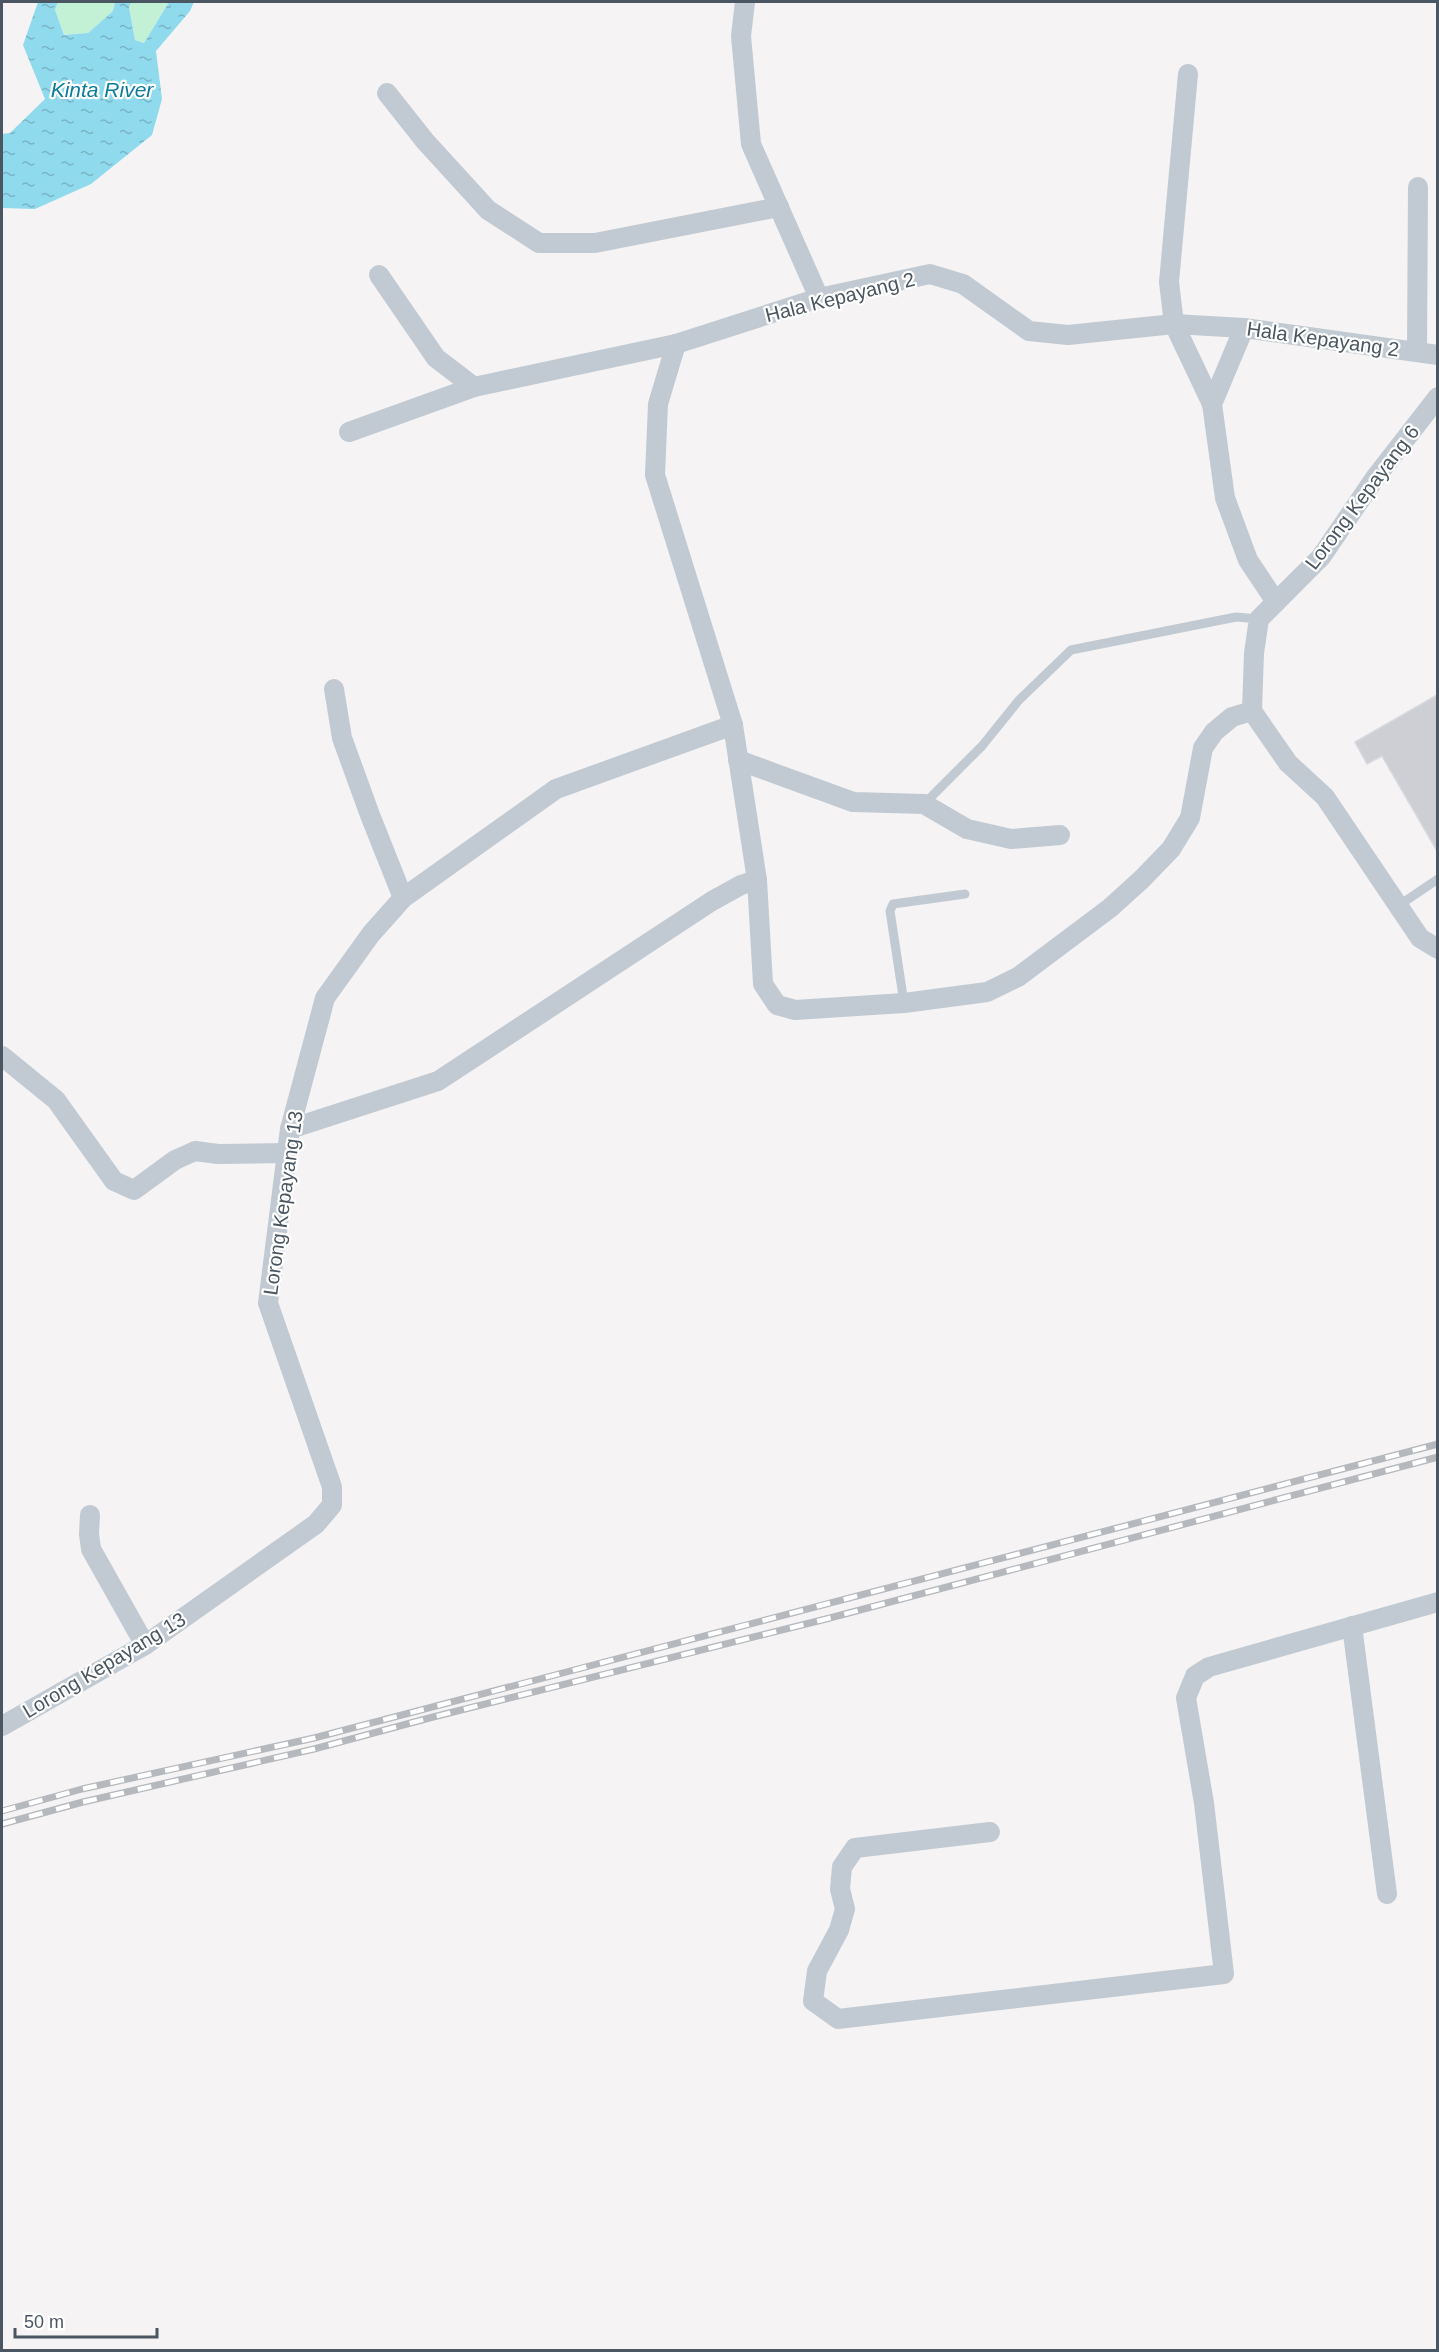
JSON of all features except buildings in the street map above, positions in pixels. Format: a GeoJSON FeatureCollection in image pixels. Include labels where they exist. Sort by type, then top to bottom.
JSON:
{"type":"FeatureCollection","features":[{"type":"Feature","properties":{"kind":"street"},"geometry":{"type":"LineString","coordinates":[[745,2],[741,36],[752,144],[819,298]]}},
{"type":"Feature","properties":{"kind":"street"},"geometry":{"type":"LineString","coordinates":[[1188,74],[1169,282],[1174,324],[1212,404],[1225,498],[1248,560],[1276,602]]}},
{"type":"Feature","properties":{"kind":"street"},"geometry":{"type":"LineString","coordinates":[[387,93],[425,141],[488,210],[539,243],[595,243],[779,207]]}},
{"type":"Feature","properties":{"kind":"street"},"geometry":{"type":"LineString","coordinates":[[1417,352],[1418,187]]}},
{"type":"Feature","properties":{"kind":"street","name":"Hala Kepayang 2"},"geometry":{"type":"LineString","coordinates":[[348,432],[474,387],[676,344],[819,298],[930,274],[963,284],[1029,331],[1068,335],[1174,324],[1244,328],[1437,355]]}},
{"type":"Feature","properties":{"kind":"street"},"geometry":{"type":"LineString","coordinates":[[379,275],[436,358],[474,387]]}},
{"type":"Feature","properties":{"kind":"street"},"geometry":{"type":"LineString","coordinates":[[1212,404],[1244,328]]}},
{"type":"Feature","properties":{"kind":"street"},"geometry":{"type":"LineString","coordinates":[[676,344],[658,404],[655,476],[733,725],[757,880],[763,984],[777,1005],[795,1010],[904,1003],[987,992],[1018,977],[1110,908],[1171,849],[1190,818],[1203,748],[1214,732],[1232,717],[1252,711]]}},
{"type":"Feature","properties":{"kind":"street","name":"Lorong Kepayang 6"},"geometry":{"type":"LineString","coordinates":[[1259,619],[1321,556],[1375,478],[1437,397]]}},
{"type":"Feature","properties":{"kind":"street"},"geometry":{"type":"LineString","coordinates":[[1259,619],[1254,653],[1252,711],[1288,763],[1325,797],[1420,938],[1437,949]]}},
{"type":"Feature","properties":{"kind":"street"},"geometry":{"type":"LineString","coordinates":[[334,689],[342,738],[403,898]]}},
{"type":"Feature","properties":{"kind":"street","name":"Lorong Kepayang 13"},"geometry":{"type":"LineString","coordinates":[[2,1726],[145,1645],[316,1524],[332,1505],[333,1487],[268,1303],[290,1129],[325,998],[371,934],[403,898],[556,789],[733,725]]}},
{"type":"Feature","properties":{"kind":"street"},"geometry":{"type":"LineString","coordinates":[[738,760],[853,802],[924,804],[967,829],[1011,839],[1060,835]]}},
{"type":"Feature","properties":{"kind":"street"},"geometry":{"type":"LineString","coordinates":[[290,1129],[438,1081],[712,901],[741,885],[757,880]]}},
{"type":"Feature","properties":{"kind":"street"},"geometry":{"type":"LineString","coordinates":[[2,1056],[56,1100],[114,1181],[134,1190],[174,1160],[195,1151],[218,1154],[287,1153]]}},
{"type":"Feature","properties":{"kind":"street"},"geometry":{"type":"LineString","coordinates":[[90,1515],[89,1534],[92,1549],[145,1645]]}},
{"type":"Feature","properties":{"kind":"street"},"geometry":{"type":"LineString","coordinates":[[990,1832],[855,1848],[842,1867],[840,1888],[845,1909],[839,1930],[817,1971],[813,2001],[838,2019],[1224,1974],[1204,1803],[1186,1698],[1195,1676],[1209,1667],[1437,1602]]}},
{"type":"Feature","properties":{"kind":"street"},"geometry":{"type":"LineString","coordinates":[[1352,1626],[1387,1894]]}},
{"type":"Feature","properties":{"kind":"lane"},"geometry":{"type":"LineString","coordinates":[[924,804],[982,746],[1019,700],[1071,650],[1236,616],[1259,619]]}},
{"type":"Feature","properties":{"kind":"lane"},"geometry":{"type":"LineString","coordinates":[[1398,906],[1437,879]]}},
{"type":"Feature","properties":{"kind":"lane"},"geometry":{"type":"LineString","coordinates":[[904,1003],[890,911],[892,904],[965,894]]}},
{"type":"Feature","properties":{"kind":"green space"},"geometry":{"type":"Polygon","coordinates":[[[58,2],[115,2],[113,11],[88,33],[64,35],[55,10],[58,2]]]}},
{"type":"Feature","properties":{"kind":"green space"},"geometry":{"type":"Polygon","coordinates":[[[131,2],[169,2],[144,43],[135,40],[129,6],[131,2]]]}},
{"type":"Feature","properties":{"kind":"water","name":"Kinta River"},"geometry":{"type":"Polygon","coordinates":[[[38,2],[58,2],[55,10],[64,35],[88,33],[113,11],[115,2],[131,2],[129,7],[135,40],[144,43],[169,2],[194,2],[190,11],[156,51],[162,99],[152,135],[91,184],[35,209],[2,208],[2,134],[10,133],[45,99],[23,45],[38,2]]]}},
{"type":"Feature","properties":{"kind":"railway"},"geometry":{"type":"LineString","coordinates":[[2,1811],[82,1789],[314,1738],[1438,1444]]}},
{"type":"Feature","properties":{"kind":"railway"},"geometry":{"type":"LineString","coordinates":[[2,1824],[83,1802],[314,1749],[826,1619],[1438,1457]]}}]}
